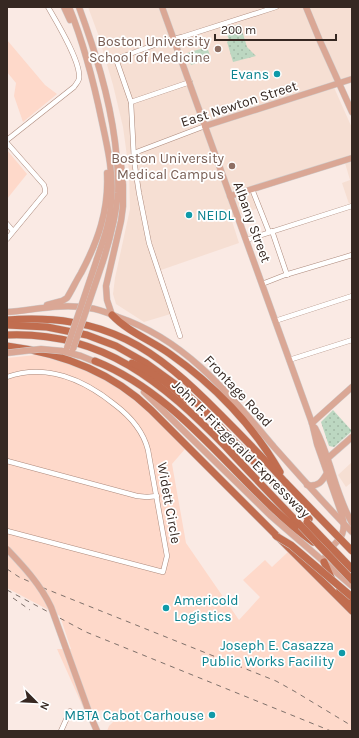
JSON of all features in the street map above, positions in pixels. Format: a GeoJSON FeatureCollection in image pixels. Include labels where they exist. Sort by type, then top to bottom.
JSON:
{"type":"FeatureCollection","features":[{"type":"Feature","properties":{"kind":"highway"},"geometry":{"type":"LineString","coordinates":[[112,315],[125,326],[182,362],[215,391],[236,413],[259,441],[272,459],[286,483]]}},
{"type":"Feature","properties":{"kind":"highway","name":"John F. Fitzgerald Expressway"},"geometry":{"type":"LineString","coordinates":[[7,320],[45,319],[79,323],[109,332],[142,347],[172,368],[194,387],[352,552]]}},
{"type":"Feature","properties":{"kind":"highway"},"geometry":{"type":"LineString","coordinates":[[7,325],[46,327],[87,335],[116,346],[146,362],[176,384],[200,406],[304,525],[332,548],[352,569]]}},
{"type":"Feature","properties":{"kind":"highway","name":"John F. Fitzgerald Expressway"},"geometry":{"type":"LineString","coordinates":[[7,335],[33,335],[62,339],[84,345],[111,356],[148,377],[177,400],[304,525],[322,548],[352,580]]}},
{"type":"Feature","properties":{"kind":"highway"},"geometry":{"type":"LineString","coordinates":[[7,346],[61,358],[98,372],[135,396],[352,611]]}},
{"type":"Feature","properties":{"kind":"highway"},"geometry":{"type":"LineString","coordinates":[[94,361],[128,377],[160,399],[195,430],[272,507],[304,525],[352,563]]}},
{"type":"Feature","properties":{"kind":"highway"},"geometry":{"type":"LineString","coordinates":[[276,536],[291,545],[352,597]]}},
{"type":"Feature","properties":{"kind":"highway"},"geometry":{"type":"LineString","coordinates":[[324,562],[333,582],[352,602]]}},
{"type":"Feature","properties":{"kind":"main road"},"geometry":{"type":"LineString","coordinates":[[64,7],[79,34]]}},
{"type":"Feature","properties":{"kind":"main road"},"geometry":{"type":"LineString","coordinates":[[69,7],[79,34],[96,95],[109,155],[112,184],[111,209],[100,260]]}},
{"type":"Feature","properties":{"kind":"main road"},"geometry":{"type":"LineString","coordinates":[[79,7],[90,34],[102,74],[120,157],[123,192],[121,221],[106,286],[107,300],[112,315]]}},
{"type":"Feature","properties":{"kind":"main road","name":"Albany Street"},"geometry":{"type":"LineString","coordinates":[[162,7],[312,423],[328,458],[349,527]]}},
{"type":"Feature","properties":{"kind":"main road"},"geometry":{"type":"LineString","coordinates":[[306,7],[352,112]]}},
{"type":"Feature","properties":{"kind":"main road","name":"East Newton Street"},"geometry":{"type":"LineString","coordinates":[[205,126],[352,79]]}},
{"type":"Feature","properties":{"kind":"main road"},"geometry":{"type":"LineString","coordinates":[[68,350],[114,223],[118,193],[118,170],[114,132]]}},
{"type":"Feature","properties":{"kind":"main road"},"geometry":{"type":"LineString","coordinates":[[21,311],[62,301],[69,295],[91,253],[102,226],[107,193],[107,169],[109,155]]}},
{"type":"Feature","properties":{"kind":"main road"},"geometry":{"type":"LineString","coordinates":[[230,196],[352,158]]}},
{"type":"Feature","properties":{"kind":"main road","name":"Frontage Road"},"geometry":{"type":"LineString","coordinates":[[7,312],[75,306],[92,308],[132,323],[160,337],[186,354],[229,395],[307,485],[349,527]]}},
{"type":"Feature","properties":{"kind":"main road"},"geometry":{"type":"LineString","coordinates":[[7,353],[41,349],[68,350],[94,361],[126,378],[150,396],[261,507],[352,586]]}},
{"type":"Feature","properties":{"kind":"main road"},"geometry":{"type":"LineString","coordinates":[[312,423],[352,387]]}},
{"type":"Feature","properties":{"kind":"main road","name":"Albany Street"},"geometry":{"type":"LineString","coordinates":[[312,423],[315,438],[327,473],[349,527]]}},
{"type":"Feature","properties":{"kind":"main road"},"geometry":{"type":"LineString","coordinates":[[328,458],[352,437]]}},
{"type":"Feature","properties":{"kind":"main road"},"geometry":{"type":"LineString","coordinates":[[307,485],[313,486],[319,484],[327,473]]}},
{"type":"Feature","properties":{"kind":"main road"},"geometry":{"type":"LineString","coordinates":[[324,562],[332,548],[349,527]]}},
{"type":"Feature","properties":{"kind":"main road"},"geometry":{"type":"LineString","coordinates":[[7,549],[34,579],[51,606],[97,731]]}},
{"type":"Feature","properties":{"kind":"street"},"geometry":{"type":"LineString","coordinates":[[7,239],[44,193],[45,189],[44,185],[7,142],[70,91],[79,79],[77,67],[67,40],[48,7]]}},
{"type":"Feature","properties":{"kind":"street"},"geometry":{"type":"LineString","coordinates":[[180,336],[149,242],[139,193],[134,153],[131,102],[116,58],[168,40],[276,7]]}},
{"type":"Feature","properties":{"kind":"street"},"geometry":{"type":"LineString","coordinates":[[131,102],[190,82]]}},
{"type":"Feature","properties":{"kind":"street","name":"East Newton Street"},"geometry":{"type":"LineString","coordinates":[[134,153],[205,126]]}},
{"type":"Feature","properties":{"kind":"street"},"geometry":{"type":"LineString","coordinates":[[252,189],[271,232],[287,275]]}},
{"type":"Feature","properties":{"kind":"street"},"geometry":{"type":"LineString","coordinates":[[246,240],[352,206]]}},
{"type":"Feature","properties":{"kind":"street"},"geometry":{"type":"LineString","coordinates":[[7,224],[13,231]]}},
{"type":"Feature","properties":{"kind":"street"},"geometry":{"type":"LineString","coordinates":[[262,284],[352,254]]}},
{"type":"Feature","properties":{"kind":"street"},"geometry":{"type":"LineString","coordinates":[[275,321],[352,296]]}},
{"type":"Feature","properties":{"kind":"street"},"geometry":{"type":"LineString","coordinates":[[289,360],[352,340]]}},
{"type":"Feature","properties":{"kind":"street","name":"Widett Circle"},"geometry":{"type":"LineString","coordinates":[[7,377],[28,372],[52,373],[79,381],[106,397],[128,416],[142,434],[148,450],[167,554],[163,572],[7,531]]}},
{"type":"Feature","properties":{"kind":"street"},"geometry":{"type":"LineString","coordinates":[[7,461],[137,496],[157,496]]}},
{"type":"Feature","properties":{"kind":"street"},"geometry":{"type":"LineString","coordinates":[[61,731],[70,711]]}},
{"type":"Feature","properties":{"kind":"shaded area","name":"Boston University Medical Campus"},"geometry":{"type":"Polygon","coordinates":[[[88,7],[352,7],[352,76],[332,83],[352,128],[352,203],[349,204],[342,183],[350,180],[345,163],[253,192],[259,208],[231,218],[239,243],[161,270],[174,313],[144,322],[116,304],[113,294],[115,278],[130,209],[129,171],[123,127],[113,85],[98,34],[88,7]]]}},
{"type":"Feature","properties":{"kind":"shaded area"},"geometry":{"type":"Polygon","coordinates":[[[7,40],[45,85],[57,94],[23,122],[14,96],[16,83],[7,72],[7,40]]]}},
{"type":"Feature","properties":{"kind":"shaded area"},"geometry":{"type":"Polygon","coordinates":[[[7,150],[27,174],[7,199],[7,150]]]}},
{"type":"Feature","properties":{"kind":"shaded area"},"geometry":{"type":"Polygon","coordinates":[[[36,355],[69,364],[92,373],[122,389],[145,408],[185,449],[172,464],[186,543],[239,620],[260,597],[243,580],[265,560],[272,567],[289,551],[352,614],[352,731],[107,731],[113,722],[110,715],[105,716],[102,710],[87,716],[57,649],[71,649],[60,616],[7,588],[7,358],[36,355]]]}},
{"type":"Feature","properties":{"kind":"shaded area"},"geometry":{"type":"Polygon","coordinates":[[[352,462],[352,482],[346,487],[338,475],[352,462]]]}},
{"type":"Feature","properties":{"kind":"green space"},"geometry":{"type":"Polygon","coordinates":[[[240,24],[247,47],[256,56],[233,62],[227,42],[229,40],[225,29],[240,24]]]}},
{"type":"Feature","properties":{"kind":"green space"},"geometry":{"type":"Polygon","coordinates":[[[207,47],[211,58],[191,65],[187,53],[207,47]]]}},
{"type":"Feature","properties":{"kind":"green space"},"geometry":{"type":"Polygon","coordinates":[[[333,410],[352,431],[334,447],[329,446],[321,422],[333,410]]]}},
{"type":"Feature","properties":{"kind":"railway"},"geometry":{"type":"LineString","coordinates":[[7,569],[19,577],[46,589],[276,681],[352,726]]}},
{"type":"Feature","properties":{"kind":"railway"},"geometry":{"type":"LineString","coordinates":[[7,590],[86,632],[331,731]]}},
{"type":"Feature","properties":{"kind":"railway"},"geometry":{"type":"LineString","coordinates":[[13,598],[30,610]]}},
{"type":"Feature","properties":{"kind":"place","name":"Boston University School of Medicine"},"geometry":{"type":"Point","coordinates":[218,49]}},
{"type":"Feature","properties":{"kind":"place","name":"Evans"},"geometry":{"type":"Point","coordinates":[277,74]}},
{"type":"Feature","properties":{"kind":"place","name":"Boston University Medical Campus"},"geometry":{"type":"Point","coordinates":[232,166]}},
{"type":"Feature","properties":{"kind":"place","name":"NEIDL"},"geometry":{"type":"Point","coordinates":[189,215]}},
{"type":"Feature","properties":{"kind":"place","name":"Americold Logistics"},"geometry":{"type":"Point","coordinates":[166,608]}},
{"type":"Feature","properties":{"kind":"place","name":"Joseph E. Casazza Public Works Facility"},"geometry":{"type":"Point","coordinates":[342,653]}},
{"type":"Feature","properties":{"kind":"place","name":"MBTA Cabot Carhouse"},"geometry":{"type":"Point","coordinates":[212,715]}}]}
